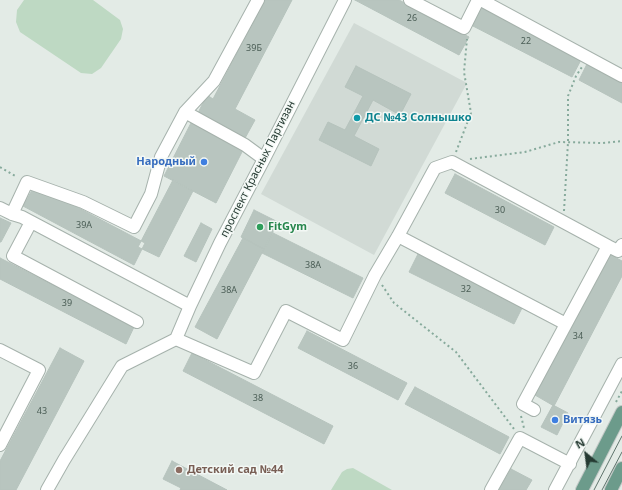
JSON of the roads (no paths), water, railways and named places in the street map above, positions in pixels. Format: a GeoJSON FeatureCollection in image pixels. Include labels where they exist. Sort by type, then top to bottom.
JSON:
{"type":"FeatureCollection","features":[{"type":"Feature","properties":{"kind":"main road"},"geometry":{"type":"LineString","coordinates":[[582,490],[622,412]]}},
{"type":"Feature","properties":{"kind":"main road"},"geometry":{"type":"LineString","coordinates":[[611,490],[622,468]]}},
{"type":"Feature","properties":{"kind":"street"},"geometry":{"type":"LineString","coordinates":[[12,214],[27,182],[83,202],[134,227],[151,194],[161,157],[185,112],[214,81],[258,0]]}},
{"type":"Feature","properties":{"kind":"street","name":"проспект Красных Партизан"},"geometry":{"type":"LineString","coordinates":[[176,339],[220,242],[345,0]]}},
{"type":"Feature","properties":{"kind":"street"},"geometry":{"type":"LineString","coordinates":[[410,0],[464,28],[480,0],[622,76]]}},
{"type":"Feature","properties":{"kind":"street"},"geometry":{"type":"LineString","coordinates":[[185,112],[245,145],[264,159]]}},
{"type":"Feature","properties":{"kind":"street"},"geometry":{"type":"LineString","coordinates":[[47,490],[122,366],[176,339],[254,373],[286,312],[343,340],[375,275],[435,168],[452,162],[618,251],[622,245]]}},
{"type":"Feature","properties":{"kind":"street"},"geometry":{"type":"LineString","coordinates":[[0,208],[22,217],[190,306]]}},
{"type":"Feature","properties":{"kind":"street"},"geometry":{"type":"LineString","coordinates":[[31,222],[13,256],[137,322]]}},
{"type":"Feature","properties":{"kind":"street"},"geometry":{"type":"LineString","coordinates":[[398,236],[566,324]]}},
{"type":"Feature","properties":{"kind":"street"},"geometry":{"type":"LineString","coordinates":[[534,410],[523,404],[608,246]]}},
{"type":"Feature","properties":{"kind":"street"},"geometry":{"type":"LineString","coordinates":[[0,350],[39,370],[0,445]]}},
{"type":"Feature","properties":{"kind":"street"},"geometry":{"type":"LineString","coordinates":[[555,490],[622,364]]}},
{"type":"Feature","properties":{"kind":"street"},"geometry":{"type":"LineString","coordinates":[[491,490],[520,438],[570,464]]}},
{"type":"Feature","properties":{"kind":"tram line"},"geometry":{"type":"LineString","coordinates":[[594,490],[622,436]]}},
{"type":"Feature","properties":{"kind":"tram line"},"geometry":{"type":"LineString","coordinates":[[602,490],[622,452]]}},
{"type":"Feature","properties":{"kind":"place","name":"ДС №43 Солнышко"},"geometry":{"type":"Point","coordinates":[357,118]}},
{"type":"Feature","properties":{"kind":"place","name":"Народный"},"geometry":{"type":"Point","coordinates":[204,162]}},
{"type":"Feature","properties":{"kind":"place","name":"FitGym"},"geometry":{"type":"Point","coordinates":[260,227]}},
{"type":"Feature","properties":{"kind":"place","name":"Витязь"},"geometry":{"type":"Point","coordinates":[555,420]}},
{"type":"Feature","properties":{"kind":"place","name":"Детский сад №44"},"geometry":{"type":"Point","coordinates":[179,470]}}]}
